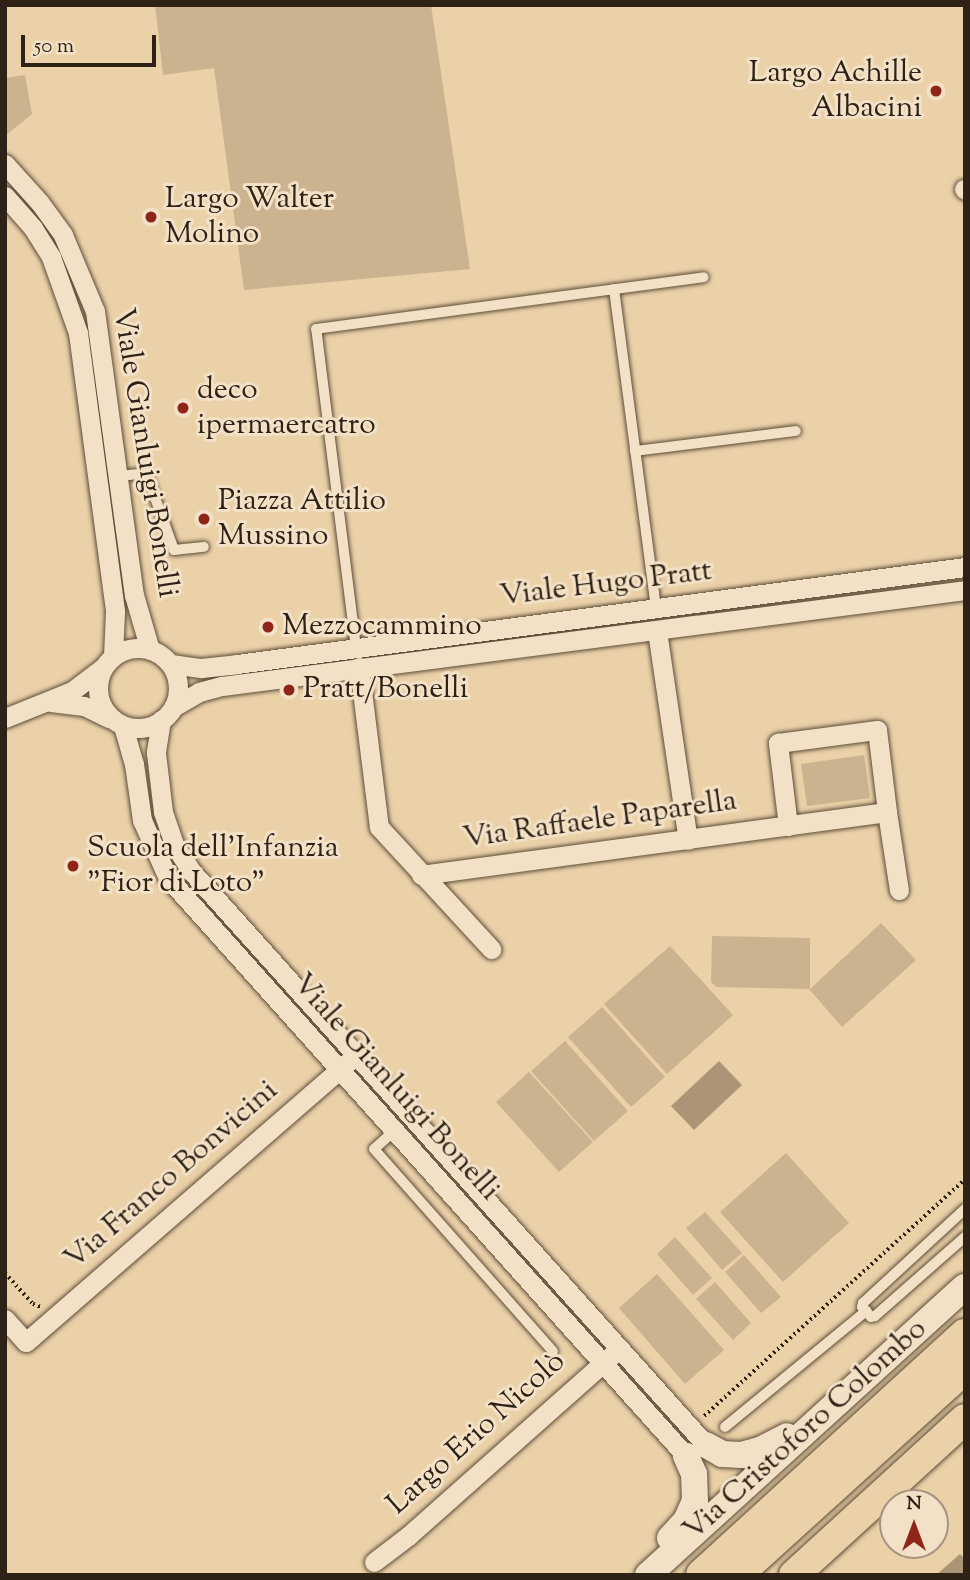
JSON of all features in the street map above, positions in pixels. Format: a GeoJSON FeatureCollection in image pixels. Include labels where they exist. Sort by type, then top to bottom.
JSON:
{"type":"FeatureCollection","features":[{"type":"Feature","properties":{"kind":"highway","name":"Via Cristoforo Colombo"},"geometry":{"type":"LineString","coordinates":[[702,1575],[965,1335]]}},
{"type":"Feature","properties":{"kind":"highway","name":"Via Cristoforo Colombo"},"geometry":{"type":"LineString","coordinates":[[736,1575],[965,1367]]}},
{"type":"Feature","properties":{"kind":"main road","name":"Via Cristoforo Colombo"},"geometry":{"type":"LineString","coordinates":[[648,1575],[965,1287]]}},
{"type":"Feature","properties":{"kind":"main road"},"geometry":{"type":"LineString","coordinates":[[634,1575],[680,1528],[690,1513],[695,1496],[696,1451],[729,1455],[753,1453],[827,1412]]}},
{"type":"Feature","properties":{"kind":"main road"},"geometry":{"type":"LineString","coordinates":[[794,1575],[965,1419]]}},
{"type":"Feature","properties":{"kind":"street","name":"Viale Gianluigi Bonelli"},"geometry":{"type":"LineString","coordinates":[[5,164],[57,226],[88,290],[98,325],[134,595],[150,650]]}},
{"type":"Feature","properties":{"kind":"street","name":"Viale Gianluigi Bonelli"},"geometry":{"type":"LineString","coordinates":[[5,196],[33,228],[51,257],[78,333],[115,612],[108,662]]}},
{"type":"Feature","properties":{"kind":"street","name":"Viale Hugo Pratt"},"geometry":{"type":"LineString","coordinates":[[175,706],[215,687],[357,658],[656,608],[965,567]]}},
{"type":"Feature","properties":{"kind":"street","name":"Viale Hugo Pratt"},"geometry":{"type":"LineString","coordinates":[[171,664],[212,667],[357,658],[657,631],[965,590]]}},
{"type":"Feature","properties":{"kind":"street"},"geometry":{"type":"LineString","coordinates":[[657,631],[688,840]]}},
{"type":"Feature","properties":{"kind":"street"},"geometry":{"type":"LineString","coordinates":[[5,718],[43,702],[79,688],[108,662],[131,649],[150,650],[171,664],[178,681],[175,706],[161,720],[141,727],[118,723],[84,706],[43,702]]}},
{"type":"Feature","properties":{"kind":"street","name":"Via Raffaele Paparella"},"geometry":{"type":"LineString","coordinates":[[357,658],[379,827],[491,949]]}},
{"type":"Feature","properties":{"kind":"street"},"geometry":{"type":"LineString","coordinates":[[108,662],[98,684],[99,698],[118,723]]}},
{"type":"Feature","properties":{"kind":"street","name":"Viale Gianluigi Bonelli"},"geometry":{"type":"LineString","coordinates":[[161,720],[156,753],[161,803],[179,854],[205,889],[357,1055],[618,1349],[696,1451]]}},
{"type":"Feature","properties":{"kind":"street","name":"Viale Gianluigi Bonelli"},"geometry":{"type":"LineString","coordinates":[[118,723],[134,764],[142,820],[164,871],[207,924],[603,1362],[696,1451]]}},
{"type":"Feature","properties":{"kind":"street"},"geometry":{"type":"LineString","coordinates":[[788,825],[778,743],[877,730],[899,890]]}},
{"type":"Feature","properties":{"kind":"street","name":"Via Raffaele Paparella"},"geometry":{"type":"LineString","coordinates":[[421,875],[887,811]]}},
{"type":"Feature","properties":{"kind":"street","name":"Via Franco Bonvicini"},"geometry":{"type":"LineString","coordinates":[[5,1319],[26,1342],[357,1055]]}},
{"type":"Feature","properties":{"kind":"street","name":"Largo Erio Nicolò"},"geometry":{"type":"LineString","coordinates":[[374,1562],[408,1536],[618,1349]]}},
{"type":"Feature","properties":{"kind":"lane"},"geometry":{"type":"LineString","coordinates":[[357,658],[316,329],[704,277]]}},
{"type":"Feature","properties":{"kind":"lane"},"geometry":{"type":"LineString","coordinates":[[614,289],[656,608]]}},
{"type":"Feature","properties":{"kind":"lane"},"geometry":{"type":"LineString","coordinates":[[635,451],[796,430]]}},
{"type":"Feature","properties":{"kind":"lane"},"geometry":{"type":"LineString","coordinates":[[119,476],[146,472],[174,550],[204,547]]}},
{"type":"Feature","properties":{"kind":"lane"},"geometry":{"type":"LineString","coordinates":[[393,1132],[374,1149],[553,1351]]}},
{"type":"Feature","properties":{"kind":"lane"},"geometry":{"type":"LineString","coordinates":[[965,1209],[863,1303],[866,1311],[871,1317],[875,1316],[965,1237]]}},
{"type":"Feature","properties":{"kind":"lane"},"geometry":{"type":"LineString","coordinates":[[725,1427],[866,1311]]}},
{"type":"Feature","properties":{"kind":"shaded area"},"geometry":{"type":"Polygon","coordinates":[[[155,5],[431,5],[470,269],[244,290],[214,68],[163,75],[155,5]]]}},
{"type":"Feature","properties":{"kind":"shaded area"},"geometry":{"type":"Polygon","coordinates":[[[25,75],[32,114],[5,136],[5,78],[25,75]]]}},
{"type":"Feature","properties":{"kind":"shaded area"},"geometry":{"type":"Polygon","coordinates":[[[864,755],[870,798],[807,806],[801,764],[864,755]]]}},
{"type":"Feature","properties":{"kind":"shaded area"},"geometry":{"type":"Polygon","coordinates":[[[881,923],[916,960],[842,1027],[809,989],[717,987],[711,982],[712,936],[810,938],[810,989],[881,923]]]}},
{"type":"Feature","properties":{"kind":"shaded area"},"geometry":{"type":"Polygon","coordinates":[[[670,946],[733,1015],[667,1074],[604,1004],[670,946]]]}},
{"type":"Feature","properties":{"kind":"shaded area"},"geometry":{"type":"Polygon","coordinates":[[[602,1007],[665,1077],[631,1107],[568,1037],[602,1007]]]}},
{"type":"Feature","properties":{"kind":"shaded area"},"geometry":{"type":"Polygon","coordinates":[[[565,1041],[628,1111],[594,1141],[531,1071],[565,1041]]]}},
{"type":"Feature","properties":{"kind":"shaded area"},"geometry":{"type":"Polygon","coordinates":[[[719,1061],[742,1085],[694,1130],[671,1106],[719,1061]]]}},
{"type":"Feature","properties":{"kind":"shaded area"},"geometry":{"type":"Polygon","coordinates":[[[529,1072],[593,1142],[559,1172],[496,1102],[529,1072]]]}},
{"type":"Feature","properties":{"kind":"shaded area"},"geometry":{"type":"Polygon","coordinates":[[[786,1153],[849,1223],[783,1282],[720,1212],[786,1153]]]}},
{"type":"Feature","properties":{"kind":"shaded area"},"geometry":{"type":"Polygon","coordinates":[[[705,1212],[742,1253],[722,1270],[686,1228],[705,1212]]]}},
{"type":"Feature","properties":{"kind":"shaded area"},"geometry":{"type":"Polygon","coordinates":[[[675,1237],[712,1278],[693,1295],[657,1254],[675,1237]]]}},
{"type":"Feature","properties":{"kind":"shaded area"},"geometry":{"type":"Polygon","coordinates":[[[744,1255],[781,1297],[761,1313],[725,1272],[744,1255]]]}},
{"type":"Feature","properties":{"kind":"shaded area"},"geometry":{"type":"Polygon","coordinates":[[[657,1274],[724,1350],[685,1384],[619,1308],[657,1274]]]}},
{"type":"Feature","properties":{"kind":"shaded area"},"geometry":{"type":"Polygon","coordinates":[[[715,1282],[751,1323],[733,1340],[696,1299],[715,1282]]]}},
{"type":"Feature","properties":{"kind":"shaded area"},"geometry":{"type":"Polygon","coordinates":[[[960,1554],[965,1559],[965,1572],[962,1575],[936,1575],[960,1554]]]}},
{"type":"Feature","properties":{"kind":"place","name":"Largo Achille Albacini"},"geometry":{"type":"Point","coordinates":[936,91]}},
{"type":"Feature","properties":{"kind":"place","name":"Largo Walter Molino"},"geometry":{"type":"Point","coordinates":[151,217]}},
{"type":"Feature","properties":{"kind":"place","name":"deco ipermaercatro"},"geometry":{"type":"Point","coordinates":[183,408]}},
{"type":"Feature","properties":{"kind":"place","name":"Piazza Attilio Mussino"},"geometry":{"type":"Point","coordinates":[204,519]}},
{"type":"Feature","properties":{"kind":"place","name":"Mezzocammino"},"geometry":{"type":"Point","coordinates":[268,627]}},
{"type":"Feature","properties":{"kind":"place","name":"Pratt/Bonelli"},"geometry":{"type":"Point","coordinates":[289,690]}},
{"type":"Feature","properties":{"kind":"place","name":"Scuola dell'Infanzia \"Fior di Loto\""},"geometry":{"type":"Point","coordinates":[73,866]}}]}
